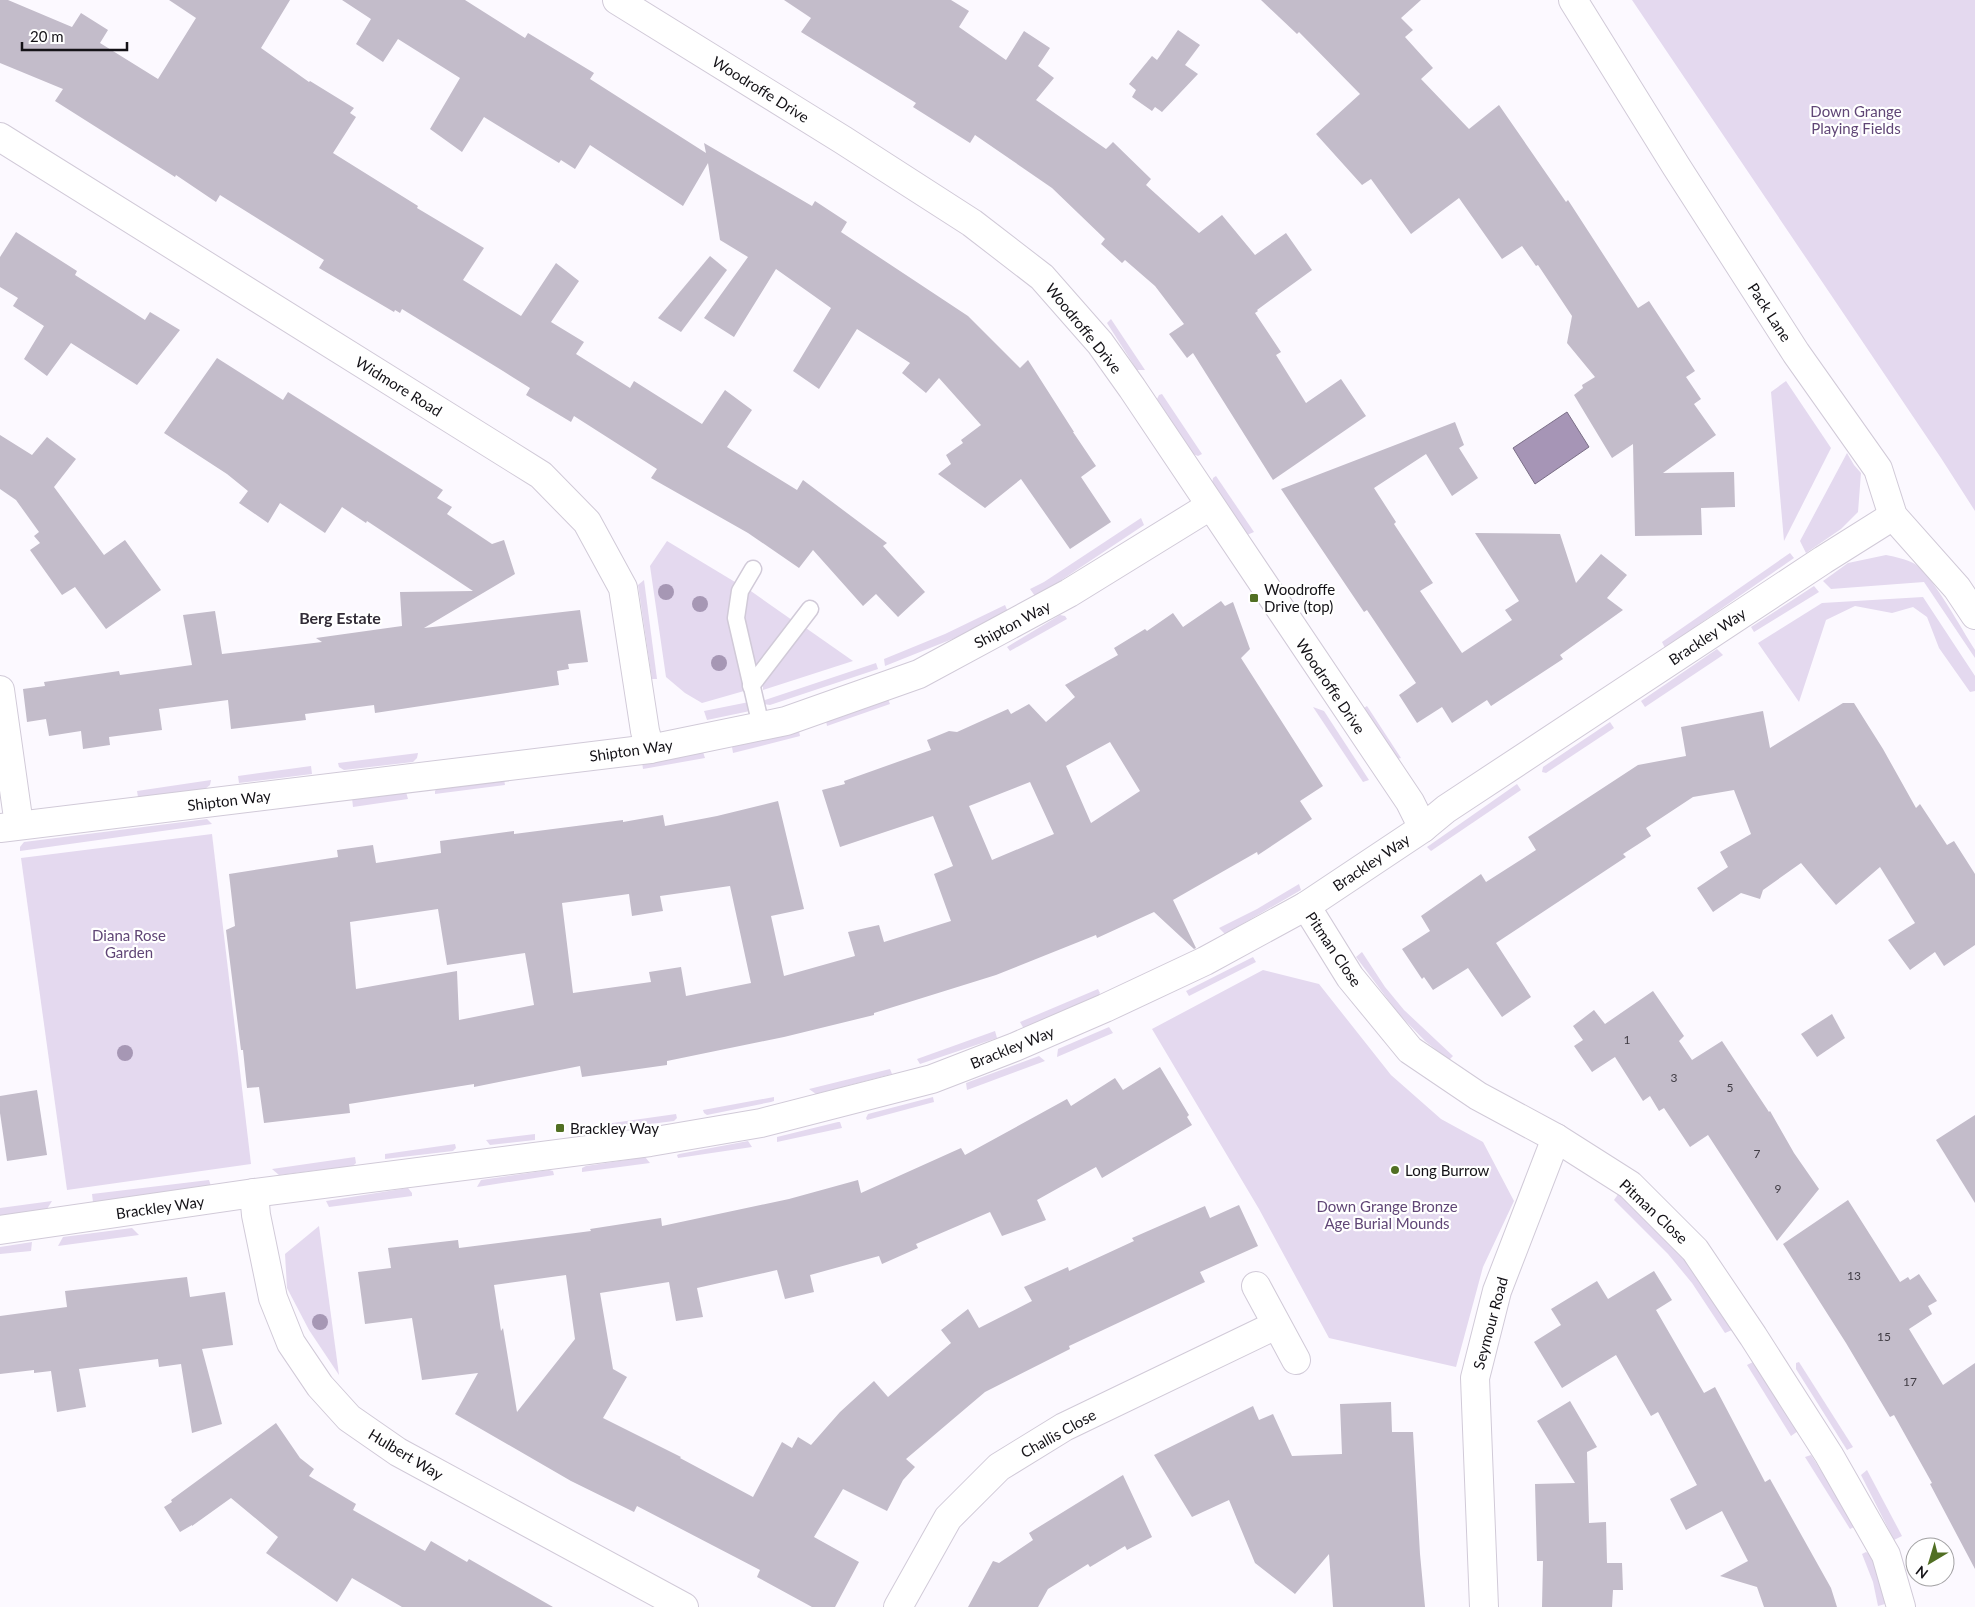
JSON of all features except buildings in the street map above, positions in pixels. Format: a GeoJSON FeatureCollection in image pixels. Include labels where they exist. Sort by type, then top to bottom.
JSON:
{"type":"FeatureCollection","features":[{"type":"Feature","properties":{"kind":"street","name":"Woodroffe Drive"},"geometry":{"type":"LineString","coordinates":[[617,0],[972,223],[1042,277],[1100,342],[1410,802],[1423,828]]}},
{"type":"Feature","properties":{"kind":"street","name":"Pack Lane"},"geometry":{"type":"LineString","coordinates":[[1573,0],[1676,166],[1796,353],[1878,469],[1893,516],[1957,588],[1975,615]]}},
{"type":"Feature","properties":{"kind":"street","name":"Widmore Road"},"geometry":{"type":"LineString","coordinates":[[0,137],[541,475],[587,522],[623,588],[650,749]]}},
{"type":"Feature","properties":{"kind":"street","name":"Shipton Way"},"geometry":{"type":"LineString","coordinates":[[10,826],[650,749],[786,721],[919,674],[1069,593],[1197,512],[1210,506]]}},
{"type":"Feature","properties":{"kind":"street","name":"Brackley Way"},"geometry":{"type":"LineString","coordinates":[[0,1230],[254,1193],[650,1142],[761,1122],[932,1080],[1105,1008],[1206,961],[1306,906],[1479,788],[1823,560],[1893,516]]}},
{"type":"Feature","properties":{"kind":"street"},"geometry":{"type":"LineString","coordinates":[[0,690],[10,826]]}},
{"type":"Feature","properties":{"kind":"street","name":"Pitman Close"},"geometry":{"type":"LineString","coordinates":[[1306,906],[1350,977],[1410,1050],[1478,1096],[1556,1138],[1630,1185],[1695,1250],[1829,1455],[1886,1555],[1901,1607]]}},
{"type":"Feature","properties":{"kind":"street","name":"Seymour Road"},"geometry":{"type":"LineString","coordinates":[[1484,1607],[1475,1378],[1497,1291],[1556,1138]]}},
{"type":"Feature","properties":{"kind":"street","name":"Hulbert Way"},"geometry":{"type":"LineString","coordinates":[[254,1193],[256,1214],[273,1298],[291,1343],[320,1386],[349,1418],[398,1452],[684,1607]]}},
{"type":"Feature","properties":{"kind":"street"},"geometry":{"type":"LineString","coordinates":[[1256,1286],[1296,1360]]}},
{"type":"Feature","properties":{"kind":"street","name":"Challis Close"},"geometry":{"type":"LineString","coordinates":[[898,1607],[948,1518],[999,1467],[1064,1427],[1276,1326]]}},
{"type":"Feature","properties":{"kind":"lane"},"geometry":{"type":"LineString","coordinates":[[753,569],[740,591],[736,618],[761,726]]}},
{"type":"Feature","properties":{"kind":"lane"},"geometry":{"type":"LineString","coordinates":[[752,686],[810,609]]}},
{"type":"Feature","properties":{"kind":"green space","name":"Down Grange Playing Fields"},"geometry":{"type":"Polygon","coordinates":[[[1632,0],[1975,0],[1975,511],[1941,458],[1632,0]]]}},
{"type":"Feature","properties":{"kind":"green space"},"geometry":{"type":"Polygon","coordinates":[[[1111,319],[1145,370],[1137,370],[1107,323],[1111,319]]]}},
{"type":"Feature","properties":{"kind":"green space"},"geometry":{"type":"Polygon","coordinates":[[[1786,381],[1831,448],[1784,541],[1771,392],[1786,381]]]}},
{"type":"Feature","properties":{"kind":"green space"},"geometry":{"type":"Polygon","coordinates":[[[1162,394],[1202,454],[1198,456],[1193,454],[1157,399],[1162,394]]]}},
{"type":"Feature","properties":{"kind":"green space"},"geometry":{"type":"Polygon","coordinates":[[[1847,453],[1861,473],[1858,512],[1841,529],[1806,553],[1800,541],[1847,453]]]}},
{"type":"Feature","properties":{"kind":"green space"},"geometry":{"type":"Polygon","coordinates":[[[1216,476],[1254,532],[1247,535],[1212,483],[1213,478],[1216,476]]]}},
{"type":"Feature","properties":{"kind":"green space"},"geometry":{"type":"Polygon","coordinates":[[[1141,518],[1144,525],[1048,589],[1035,596],[1030,589],[1044,582],[1141,518]]]}},
{"type":"Feature","properties":{"kind":"green space"},"geometry":{"type":"Polygon","coordinates":[[[667,541],[735,582],[731,632],[742,665],[744,691],[702,703],[685,693],[666,677],[650,566],[667,541]]]}},
{"type":"Feature","properties":{"kind":"green space"},"geometry":{"type":"Polygon","coordinates":[[[1790,553],[1794,558],[1665,648],[1662,642],[1790,553]]]}},
{"type":"Feature","properties":{"kind":"green space"},"geometry":{"type":"Polygon","coordinates":[[[1886,555],[1908,561],[1922,570],[1947,604],[1975,650],[1975,658],[1924,582],[1831,589],[1823,581],[1848,563],[1886,555]]]}},
{"type":"Feature","properties":{"kind":"green space"},"geometry":{"type":"Polygon","coordinates":[[[644,580],[657,679],[652,679],[638,585],[644,580]]]}},
{"type":"Feature","properties":{"kind":"green space"},"geometry":{"type":"Polygon","coordinates":[[[1814,586],[1819,592],[1754,632],[1751,627],[1814,586]]]}},
{"type":"Feature","properties":{"kind":"green space"},"geometry":{"type":"Polygon","coordinates":[[[745,587],[792,620],[756,670],[742,636],[745,587]]]}},
{"type":"Feature","properties":{"kind":"green space"},"geometry":{"type":"Polygon","coordinates":[[[1923,597],[1975,676],[1975,691],[1970,692],[1939,648],[1927,617],[1913,607],[1892,613],[1855,606],[1826,620],[1799,702],[1758,643],[1822,603],[1923,597]]]}},
{"type":"Feature","properties":{"kind":"green space"},"geometry":{"type":"Polygon","coordinates":[[[1005,605],[1008,612],[970,632],[885,666],[884,659],[945,634],[1005,605]]]}},
{"type":"Feature","properties":{"kind":"green space"},"geometry":{"type":"Polygon","coordinates":[[[1060,615],[1065,616],[1067,619],[1010,651],[1007,647],[1060,615]]]}},
{"type":"Feature","properties":{"kind":"green space"},"geometry":{"type":"Polygon","coordinates":[[[803,626],[853,661],[763,690],[763,685],[803,626]]]}},
{"type":"Feature","properties":{"kind":"green space"},"geometry":{"type":"Polygon","coordinates":[[[1717,649],[1723,655],[1645,707],[1641,701],[1717,649]]]}},
{"type":"Feature","properties":{"kind":"green space"},"geometry":{"type":"Polygon","coordinates":[[[876,663],[878,669],[770,705],[763,704],[762,701],[876,663]]]}},
{"type":"Feature","properties":{"kind":"green space"},"geometry":{"type":"Polygon","coordinates":[[[888,699],[890,704],[827,726],[826,721],[888,699]]]}},
{"type":"Feature","properties":{"kind":"green space"},"geometry":{"type":"Polygon","coordinates":[[[749,702],[750,711],[707,720],[704,711],[749,702]]]}},
{"type":"Feature","properties":{"kind":"green space"},"geometry":{"type":"Polygon","coordinates":[[[1367,706],[1401,758],[1393,760],[1361,710],[1367,706]]]}},
{"type":"Feature","properties":{"kind":"green space"},"geometry":{"type":"Polygon","coordinates":[[[1313,707],[1324,711],[1369,780],[1363,782],[1313,707]]]}},
{"type":"Feature","properties":{"kind":"green space"},"geometry":{"type":"Polygon","coordinates":[[[1610,722],[1614,728],[1546,773],[1542,772],[1543,767],[1610,722]]]}},
{"type":"Feature","properties":{"kind":"green space"},"geometry":{"type":"Polygon","coordinates":[[[795,729],[799,731],[800,736],[733,753],[732,747],[795,729]]]}},
{"type":"Feature","properties":{"kind":"green space"},"geometry":{"type":"Polygon","coordinates":[[[703,752],[705,758],[643,769],[642,762],[703,752]]]}},
{"type":"Feature","properties":{"kind":"green space"},"geometry":{"type":"Polygon","coordinates":[[[418,753],[417,758],[413,762],[344,770],[339,767],[338,763],[418,753]]]}},
{"type":"Feature","properties":{"kind":"green space"},"geometry":{"type":"Polygon","coordinates":[[[311,766],[312,774],[239,783],[238,776],[311,766]]]}},
{"type":"Feature","properties":{"kind":"green space"},"geometry":{"type":"Polygon","coordinates":[[[504,779],[505,785],[435,794],[438,787],[504,779]]]}},
{"type":"Feature","properties":{"kind":"green space"},"geometry":{"type":"Polygon","coordinates":[[[211,780],[210,785],[205,789],[138,797],[137,791],[211,780]]]}},
{"type":"Feature","properties":{"kind":"green space"},"geometry":{"type":"Polygon","coordinates":[[[1517,784],[1521,790],[1431,851],[1427,847],[1517,784]]]}},
{"type":"Feature","properties":{"kind":"green space"},"geometry":{"type":"Polygon","coordinates":[[[406,792],[408,799],[353,807],[352,798],[406,792]]]}},
{"type":"Feature","properties":{"kind":"green space"},"geometry":{"type":"Polygon","coordinates":[[[207,819],[212,824],[20,851],[20,847],[24,842],[207,819]]]}},
{"type":"Feature","properties":{"kind":"green space","name":"Diana Rose Garden"},"geometry":{"type":"Polygon","coordinates":[[[212,834],[251,1164],[67,1190],[21,858],[212,834]]]}},
{"type":"Feature","properties":{"kind":"green space"},"geometry":{"type":"Polygon","coordinates":[[[1299,884],[1301,890],[1225,934],[1219,928],[1257,909],[1299,884]]]}},
{"type":"Feature","properties":{"kind":"green space"},"geometry":{"type":"Polygon","coordinates":[[[1362,952],[1385,987],[1404,1010],[1453,1056],[1449,1060],[1425,1041],[1398,1013],[1356,957],[1362,952]]]}},
{"type":"Feature","properties":{"kind":"green space"},"geometry":{"type":"Polygon","coordinates":[[[1253,957],[1256,962],[1189,996],[1186,991],[1253,957]]]}},
{"type":"Feature","properties":{"kind":"green space","name":"Down Grange Bronze Age Burial Mounds"},"geometry":{"type":"Polygon","coordinates":[[[1263,970],[1319,984],[1391,1075],[1441,1119],[1483,1142],[1514,1201],[1483,1267],[1456,1367],[1329,1338],[1259,1209],[1152,1029],[1263,970]]]}},
{"type":"Feature","properties":{"kind":"green space"},"geometry":{"type":"Polygon","coordinates":[[[1098,989],[1100,993],[1097,998],[1024,1029],[1020,1022],[1098,989]]]}},
{"type":"Feature","properties":{"kind":"green space"},"geometry":{"type":"Polygon","coordinates":[[[1109,1027],[1113,1033],[1057,1057],[1058,1049],[1109,1027]]]}},
{"type":"Feature","properties":{"kind":"green space"},"geometry":{"type":"Polygon","coordinates":[[[995,1031],[997,1038],[920,1064],[917,1059],[995,1031]]]}},
{"type":"Feature","properties":{"kind":"green space"},"geometry":{"type":"Polygon","coordinates":[[[1039,1056],[1045,1061],[967,1090],[966,1083],[1039,1056]]]}},
{"type":"Feature","properties":{"kind":"green space"},"geometry":{"type":"Polygon","coordinates":[[[890,1069],[892,1074],[816,1094],[809,1089],[890,1069]]]}},
{"type":"Feature","properties":{"kind":"green space"},"geometry":{"type":"Polygon","coordinates":[[[774,1097],[774,1101],[771,1102],[707,1115],[703,1110],[774,1097]]]}},
{"type":"Feature","properties":{"kind":"green space"},"geometry":{"type":"Polygon","coordinates":[[[933,1097],[934,1102],[867,1120],[866,1118],[868,1114],[933,1097]]]}},
{"type":"Feature","properties":{"kind":"green space"},"geometry":{"type":"Polygon","coordinates":[[[676,1114],[677,1118],[674,1121],[595,1131],[591,1126],[676,1114]]]}},
{"type":"Feature","properties":{"kind":"green space"},"geometry":{"type":"Polygon","coordinates":[[[840,1122],[842,1128],[777,1142],[777,1137],[840,1122]]]}},
{"type":"Feature","properties":{"kind":"green space"},"geometry":{"type":"Polygon","coordinates":[[[535,1134],[535,1140],[490,1145],[486,1140],[535,1134]]]}},
{"type":"Feature","properties":{"kind":"green space"},"geometry":{"type":"Polygon","coordinates":[[[748,1141],[752,1147],[678,1158],[677,1155],[679,1154],[748,1141]]]}},
{"type":"Feature","properties":{"kind":"green space"},"geometry":{"type":"Polygon","coordinates":[[[455,1144],[456,1148],[453,1151],[385,1159],[385,1154],[455,1144]]]}},
{"type":"Feature","properties":{"kind":"green space"},"geometry":{"type":"Polygon","coordinates":[[[355,1157],[356,1163],[353,1166],[279,1175],[272,1169],[355,1157]]]}},
{"type":"Feature","properties":{"kind":"green space"},"geometry":{"type":"Polygon","coordinates":[[[645,1157],[650,1163],[582,1172],[582,1168],[586,1166],[645,1157]]]}},
{"type":"Feature","properties":{"kind":"green space"},"geometry":{"type":"Polygon","coordinates":[[[553,1171],[554,1175],[477,1187],[481,1180],[553,1171]]]}},
{"type":"Feature","properties":{"kind":"green space"},"geometry":{"type":"Polygon","coordinates":[[[209,1180],[211,1186],[93,1202],[92,1194],[209,1180]]]}},
{"type":"Feature","properties":{"kind":"green space"},"geometry":{"type":"Polygon","coordinates":[[[408,1188],[412,1196],[329,1207],[326,1201],[408,1188]]]}},
{"type":"Feature","properties":{"kind":"green space"},"geometry":{"type":"Polygon","coordinates":[[[1619,1193],[1674,1247],[1700,1276],[1732,1330],[1725,1333],[1692,1283],[1668,1254],[1614,1200],[1619,1193]]]}},
{"type":"Feature","properties":{"kind":"green space"},"geometry":{"type":"Polygon","coordinates":[[[52,1201],[47,1209],[0,1216],[0,1208],[52,1201]]]}},
{"type":"Feature","properties":{"kind":"green space"},"geometry":{"type":"Polygon","coordinates":[[[319,1226],[339,1375],[309,1330],[287,1288],[285,1254],[319,1226]]]}},
{"type":"Feature","properties":{"kind":"green space"},"geometry":{"type":"Polygon","coordinates":[[[132,1228],[139,1235],[58,1246],[63,1237],[132,1228]]]}},
{"type":"Feature","properties":{"kind":"green space"},"geometry":{"type":"Polygon","coordinates":[[[32,1242],[31,1251],[0,1254],[0,1247],[32,1242]]]}},
{"type":"Feature","properties":{"kind":"green space"},"geometry":{"type":"Polygon","coordinates":[[[1753,1362],[1798,1431],[1791,1436],[1747,1365],[1753,1362]]]}},
{"type":"Feature","properties":{"kind":"green space"},"geometry":{"type":"Polygon","coordinates":[[[1799,1362],[1853,1447],[1847,1450],[1796,1369],[1796,1363],[1799,1362]]]}},
{"type":"Feature","properties":{"kind":"green space"},"geometry":{"type":"Polygon","coordinates":[[[1811,1455],[1856,1526],[1850,1529],[1805,1457],[1811,1455]]]}},
{"type":"Feature","properties":{"kind":"green space"},"geometry":{"type":"Polygon","coordinates":[[[1867,1470],[1902,1536],[1894,1540],[1861,1475],[1867,1470]]]}},
{"type":"Feature","properties":{"kind":"green space"},"geometry":{"type":"Polygon","coordinates":[[[1866,1552],[1877,1568],[1885,1604],[1878,1606],[1873,1582],[1862,1554],[1866,1552]]]}},
{"type":"Feature","properties":{"kind":"shaded area"},"geometry":{"type":"Polygon","coordinates":[[[1567,412],[1589,447],[1535,484],[1513,448],[1567,412]]]}},
{"type":"Feature","properties":{"kind":"place","name":"Woodroffe Drive (top)"},"geometry":{"type":"Point","coordinates":[1254,598]}},
{"type":"Feature","properties":{"kind":"place","name":"Brackley Way"},"geometry":{"type":"Point","coordinates":[560,1128]}},
{"type":"Feature","properties":{"kind":"place","name":"Long Burrow"},"geometry":{"type":"Point","coordinates":[1395,1170]}},
{"type":"Feature","properties":{"kind":"district","name":"Berg Estate"},"geometry":{"type":"Point","coordinates":[340,617]}}]}
